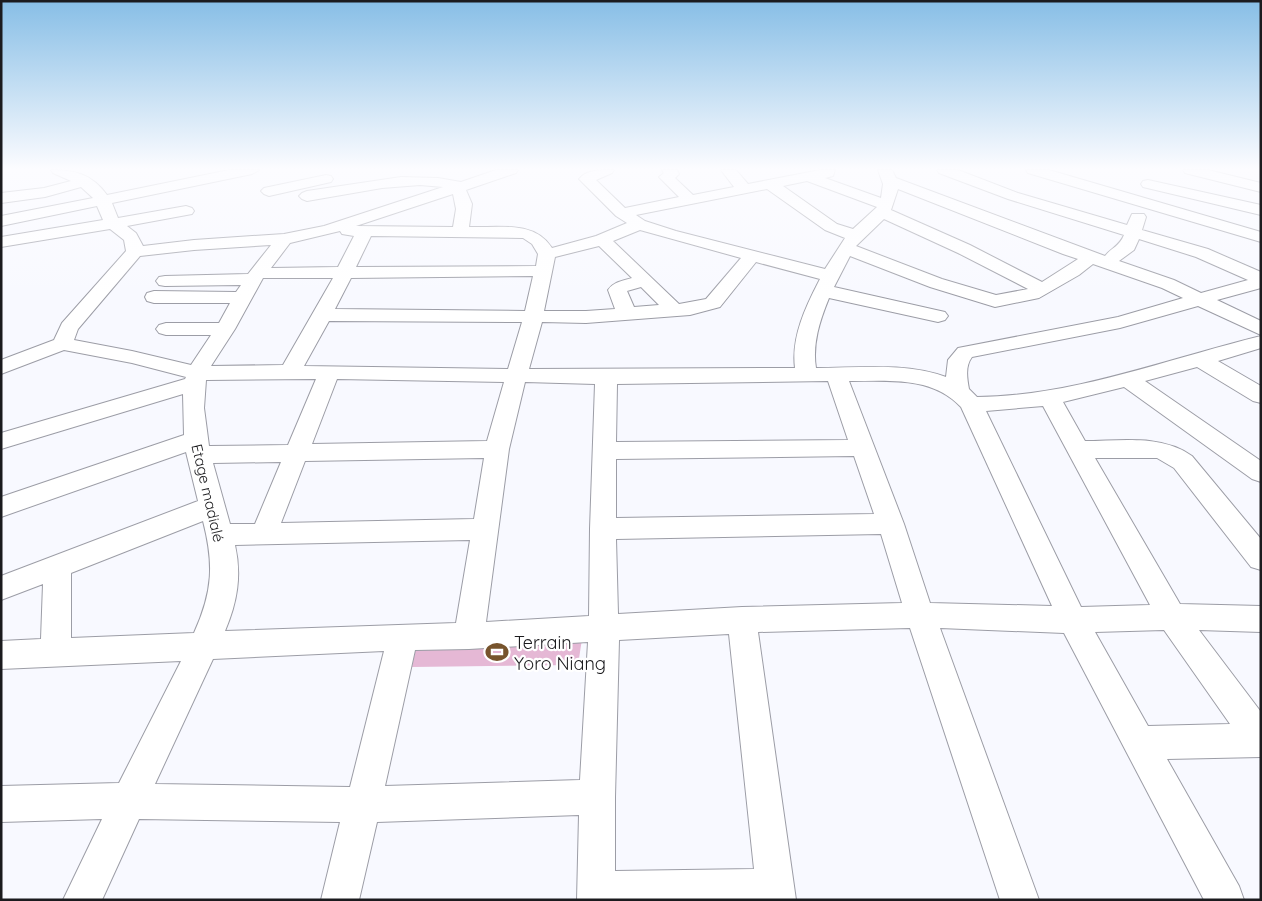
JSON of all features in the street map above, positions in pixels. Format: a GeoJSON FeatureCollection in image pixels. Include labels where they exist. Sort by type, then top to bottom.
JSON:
{"type":"FeatureCollection","features":[{"type":"Feature","properties":{"kind":"street"},"geometry":{"type":"LineString","coordinates":[[1,221],[50,212]]}},
{"type":"Feature","properties":{"kind":"street"},"geometry":{"type":"LineString","coordinates":[[62,344],[69,327],[135,252],[135,242],[110,219],[108,212]]}},
{"type":"Feature","properties":{"kind":"street"},"geometry":{"type":"LineString","coordinates":[[1,242],[180,212]]}},
{"type":"Feature","properties":{"kind":"street"},"geometry":{"type":"LineString","coordinates":[[135,252],[194,245],[284,239],[328,230],[385,212]]}},
{"type":"Feature","properties":{"kind":"street"},"geometry":{"type":"LineString","coordinates":[[460,232],[464,212]]}},
{"type":"Feature","properties":{"kind":"street"},"geometry":{"type":"LineString","coordinates":[[622,212],[639,224],[752,256],[828,283],[938,316]]}},
{"type":"Feature","properties":{"kind":"street"},"geometry":{"type":"LineString","coordinates":[[810,212],[851,242],[936,283],[991,300],[1023,296],[1042,290],[1090,258]]}},
{"type":"Feature","properties":{"kind":"street"},"geometry":{"type":"LineString","coordinates":[[807,375],[804,361],[805,347],[810,326],[828,283],[851,242],[880,212]]}},
{"type":"Feature","properties":{"kind":"street"},"geometry":{"type":"LineString","coordinates":[[892,212],[1042,290]]}},
{"type":"Feature","properties":{"kind":"street"},"geometry":{"type":"LineString","coordinates":[[977,212],[1090,258],[1168,284],[1261,329]]}},
{"type":"Feature","properties":{"kind":"street"},"geometry":{"type":"LineString","coordinates":[[1066,212],[1202,253],[1261,280]]}},
{"type":"Feature","properties":{"kind":"street"},"geometry":{"type":"LineString","coordinates":[[1108,264],[1115,254],[1128,246],[1139,212]]}},
{"type":"Feature","properties":{"kind":"street"},"geometry":{"type":"LineString","coordinates":[[1174,212],[1261,237]]}},
{"type":"Feature","properties":{"kind":"street"},"geometry":{"type":"LineString","coordinates":[[165,281],[545,263],[639,224]]}},
{"type":"Feature","properties":{"kind":"street"},"geometry":{"type":"LineString","coordinates":[[328,230],[516,232],[530,234],[542,244],[545,263],[528,344],[516,376],[496,449],[469,636]]}},
{"type":"Feature","properties":{"kind":"street"},"geometry":{"type":"LineString","coordinates":[[290,372],[323,315],[365,231]]}},
{"type":"Feature","properties":{"kind":"street"},"geometry":{"type":"LineString","coordinates":[[196,378],[256,276],[284,239]]}},
{"type":"Feature","properties":{"kind":"street"},"geometry":{"type":"LineString","coordinates":[[602,240],[675,310]]}},
{"type":"Feature","properties":{"kind":"street"},"geometry":{"type":"LineString","coordinates":[[323,315],[586,317],[700,308],[713,303],[752,256]]}},
{"type":"Feature","properties":{"kind":"street"},"geometry":{"type":"LineString","coordinates":[[627,314],[616,290],[645,280]]}},
{"type":"Feature","properties":{"kind":"street"},"geometry":{"type":"LineString","coordinates":[[1225,900],[1073,620],[964,397],[956,373],[959,359],[965,352],[1112,323],[1202,299],[1261,280]]}},
{"type":"Feature","properties":{"kind":"street"},"geometry":{"type":"LineString","coordinates":[[154,297],[243,298]]}},
{"type":"Feature","properties":{"kind":"street"},"geometry":{"type":"LineString","coordinates":[[166,329],[225,329]]}},
{"type":"Feature","properties":{"kind":"street"},"geometry":{"type":"LineString","coordinates":[[1,441],[196,378],[290,372],[606,377],[914,375],[940,382],[964,397],[1010,403],[1050,398],[1128,380],[1261,342]]}},
{"type":"Feature","properties":{"kind":"street"},"geometry":{"type":"LineString","coordinates":[[1,368],[62,344],[132,357],[196,378]]}},
{"type":"Feature","properties":{"kind":"street"},"geometry":{"type":"LineString","coordinates":[[1201,360],[1261,396]]}},
{"type":"Feature","properties":{"kind":"street"},"geometry":{"type":"LineString","coordinates":[[264,533],[329,373]]}},
{"type":"Feature","properties":{"kind":"street"},"geometry":{"type":"LineString","coordinates":[[836,375],[861,448],[891,524],[920,615],[1020,900]]}},
{"type":"Feature","properties":{"kind":"street"},"geometry":{"type":"LineString","coordinates":[[606,377],[602,529],[604,629],[597,797],[596,895],[776,894],[742,620]]}},
{"type":"Feature","properties":{"kind":"street","name":"Etage madialé"},"geometry":{"type":"LineString","coordinates":[[82,900],[204,645],[222,598],[225,574],[215,521],[197,447],[196,378]]}},
{"type":"Feature","properties":{"kind":"street"},"geometry":{"type":"LineString","coordinates":[[1128,380],[1261,473]]}},
{"type":"Feature","properties":{"kind":"street"},"geometry":{"type":"LineString","coordinates":[[1050,398],[1172,617],[1261,740]]}},
{"type":"Feature","properties":{"kind":"street"},"geometry":{"type":"LineString","coordinates":[[1,507],[197,447],[296,452],[496,449]]}},
{"type":"Feature","properties":{"kind":"street"},"geometry":{"type":"LineString","coordinates":[[604,451],[861,448]]}},
{"type":"Feature","properties":{"kind":"street"},"geometry":{"type":"LineString","coordinates":[[1077,449],[1159,450],[1175,456],[1183,462],[1261,559]]}},
{"type":"Feature","properties":{"kind":"street"},"geometry":{"type":"LineString","coordinates":[[1,588],[58,566],[215,521],[264,533],[485,529]]}},
{"type":"Feature","properties":{"kind":"street"},"geometry":{"type":"LineString","coordinates":[[602,529],[891,524]]}},
{"type":"Feature","properties":{"kind":"street"},"geometry":{"type":"LineString","coordinates":[[56,652],[58,566]]}},
{"type":"Feature","properties":{"kind":"street"},"geometry":{"type":"LineString","coordinates":[[1,655],[204,645],[469,636],[742,620],[920,615],[1073,620],[1172,617],[1261,619]]}},
{"type":"Feature","properties":{"kind":"street"},"geometry":{"type":"LineString","coordinates":[[340,900],[403,637]]}},
{"type":"Feature","properties":{"kind":"street"},"geometry":{"type":"LineString","coordinates":[[1139,743],[1261,740]]}},
{"type":"Feature","properties":{"kind":"street"},"geometry":{"type":"LineString","coordinates":[[1,804],[129,801],[362,805],[597,797]]}},
{"type":"Feature","properties":{"kind":"shaded area","name":"Terrain Yoro Niang"},"geometry":{"type":"Polygon","coordinates":[[[418,637],[582,639],[578,665],[412,667],[418,637]]]}},
{"type":"Feature","properties":{"kind":"place","name":"Terrain Yoro Niang"},"geometry":{"type":"Point","coordinates":[497,652]}}]}
